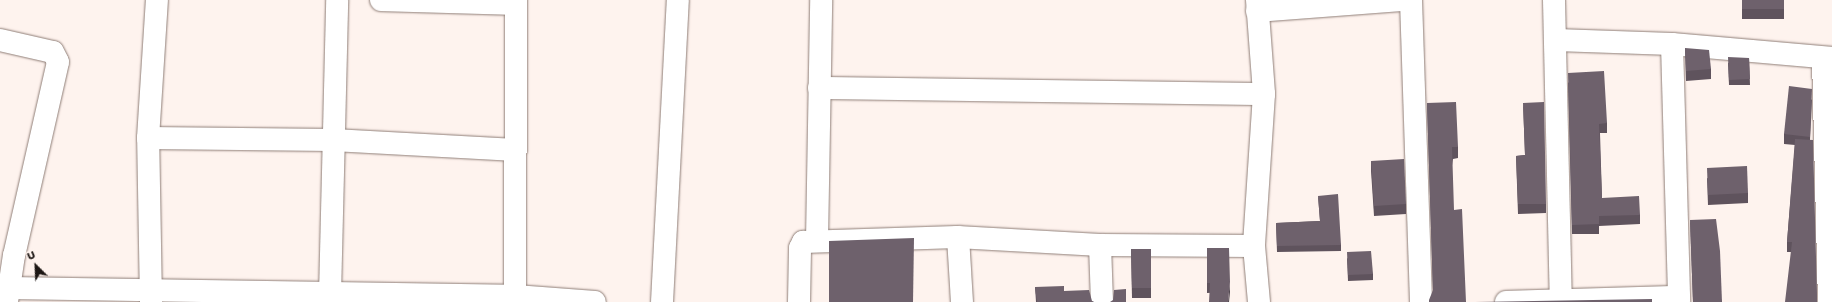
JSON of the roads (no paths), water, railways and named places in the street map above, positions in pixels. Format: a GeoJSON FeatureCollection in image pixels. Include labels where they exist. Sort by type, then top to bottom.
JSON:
{"type":"FeatureCollection","features":[{"type":"Feature","properties":{"kind":"street"},"geometry":{"type":"LineString","coordinates":[[151,297],[148,138],[157,0]]}},
{"type":"Feature","properties":{"kind":"street"},"geometry":{"type":"LineString","coordinates":[[330,295],[337,0]]}},
{"type":"Feature","properties":{"kind":"street"},"geometry":{"type":"LineString","coordinates":[[381,0],[516,2],[515,299]]}},
{"type":"Feature","properties":{"kind":"street"},"geometry":{"type":"LineString","coordinates":[[662,302],[678,0]]}},
{"type":"Feature","properties":{"kind":"street"},"geometry":{"type":"LineString","coordinates":[[817,241],[821,0]]}},
{"type":"Feature","properties":{"kind":"street"},"geometry":{"type":"LineString","coordinates":[[1259,302],[1254,246],[1264,94],[1257,6],[1404,0]]}},
{"type":"Feature","properties":{"kind":"street"},"geometry":{"type":"LineString","coordinates":[[1412,0],[1421,302]]}},
{"type":"Feature","properties":{"kind":"street"},"geometry":{"type":"LineString","coordinates":[[1554,0],[1561,301]]}},
{"type":"Feature","properties":{"kind":"street"},"geometry":{"type":"LineString","coordinates":[[0,40],[53,52],[58,62],[7,253],[8,295],[272,298],[330,295],[368,299],[515,299],[595,302]]}},
{"type":"Feature","properties":{"kind":"street"},"geometry":{"type":"LineString","coordinates":[[1556,40],[1672,44],[1827,58],[1829,302]]}},
{"type":"Feature","properties":{"kind":"street"},"geometry":{"type":"LineString","coordinates":[[1506,302],[1679,300],[1672,44]]}},
{"type":"Feature","properties":{"kind":"street"},"geometry":{"type":"LineString","coordinates":[[819,88],[1264,94]]}},
{"type":"Feature","properties":{"kind":"street"},"geometry":{"type":"LineString","coordinates":[[148,138],[333,140],[516,150]]}},
{"type":"Feature","properties":{"kind":"street"},"geometry":{"type":"LineString","coordinates":[[799,302],[800,248],[803,242],[958,237],[1100,245],[1254,246]]}},
{"type":"Feature","properties":{"kind":"street"},"geometry":{"type":"LineString","coordinates":[[958,237],[962,302]]}},
{"type":"Feature","properties":{"kind":"street"},"geometry":{"type":"LineString","coordinates":[[1100,245],[1102,302]]}}]}
